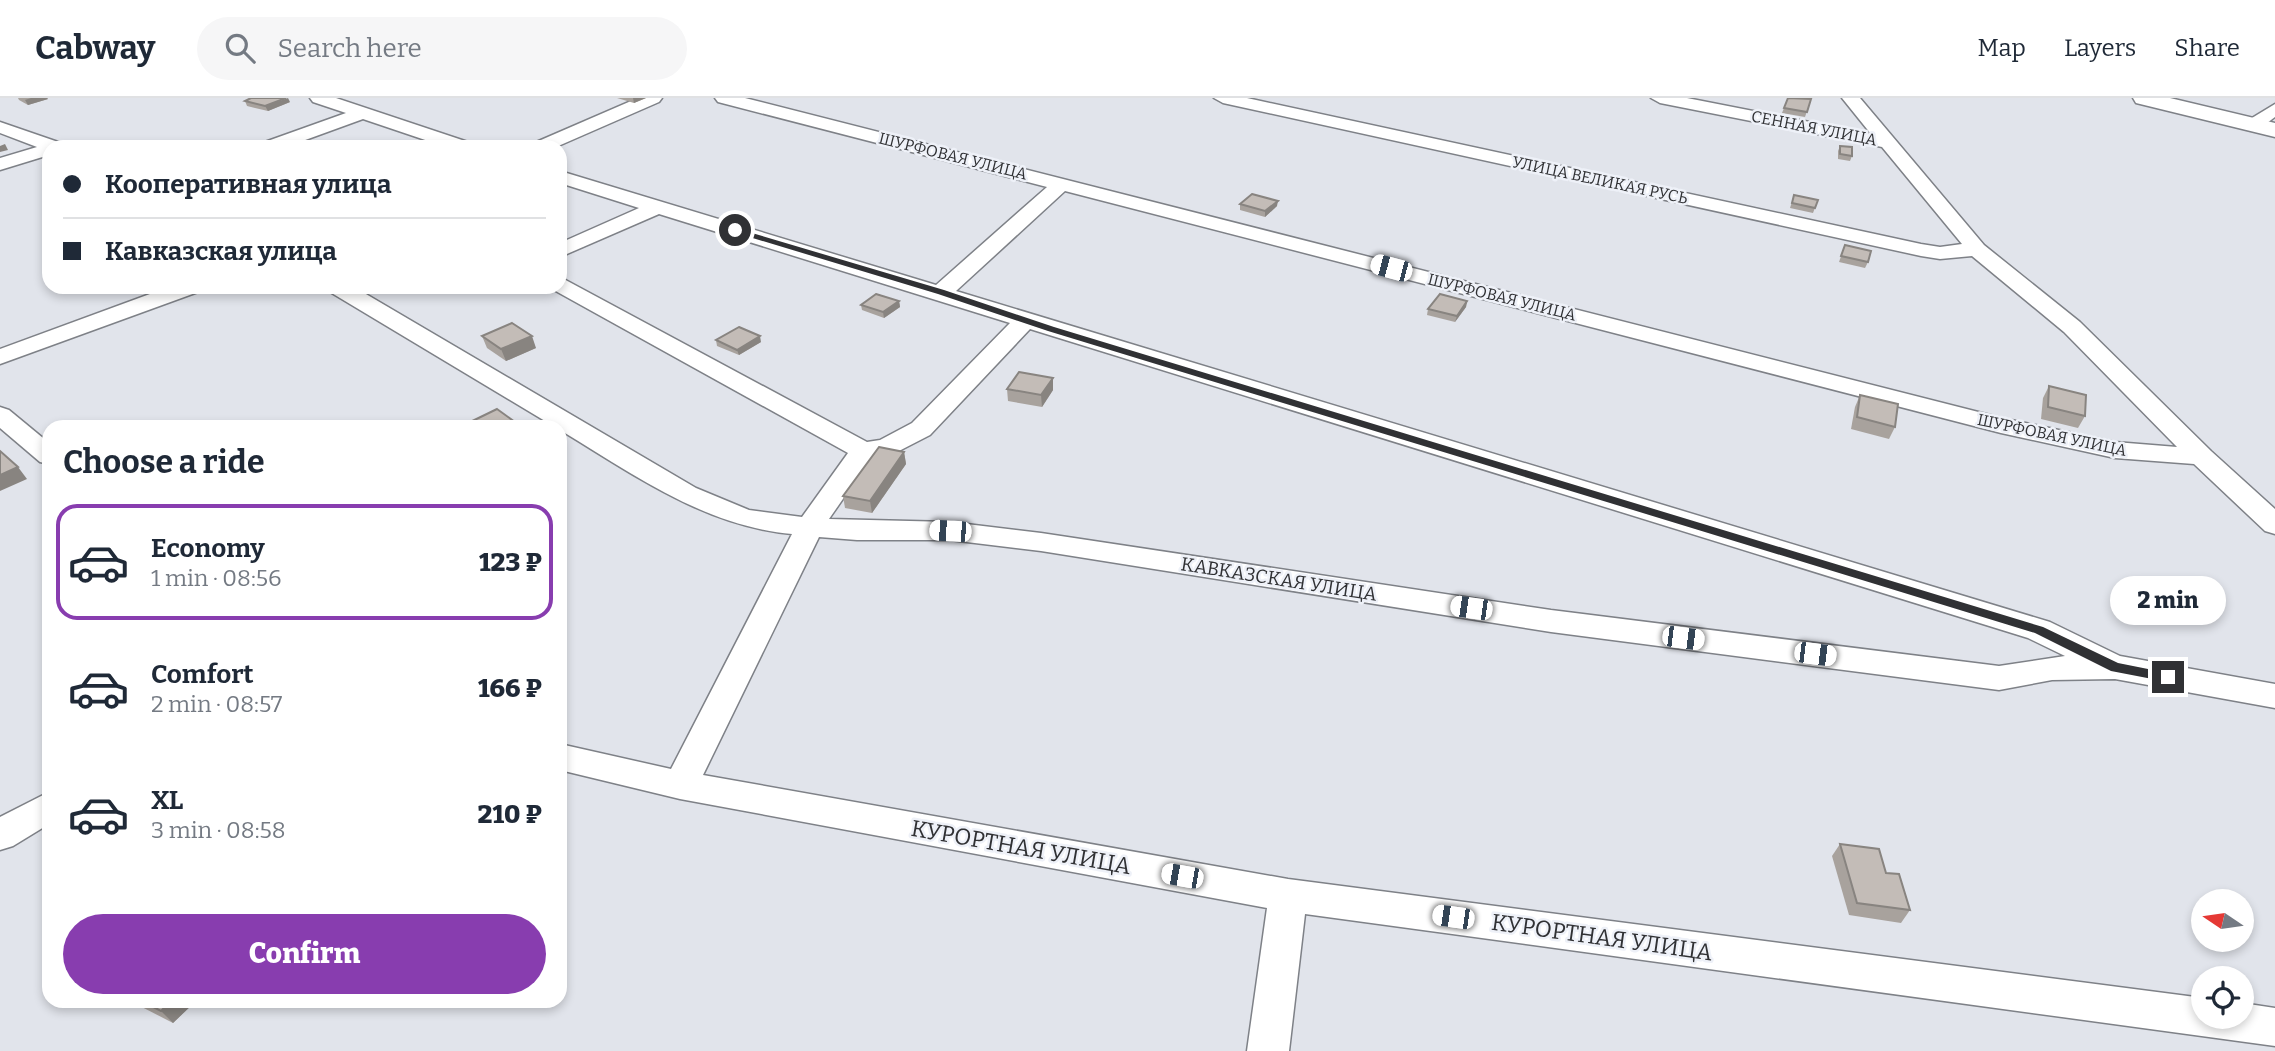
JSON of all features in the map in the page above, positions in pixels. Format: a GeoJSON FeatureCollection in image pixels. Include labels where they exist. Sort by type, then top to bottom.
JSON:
{"type":"FeatureCollection","features":[{"type":"Feature","properties":{"kind":"street"},"geometry":{"type":"LineString","coordinates":[[319,98],[443,140]]}},
{"type":"Feature","properties":{"kind":"street"},"geometry":{"type":"LineString","coordinates":[[557,140],[653,98]]}},
{"type":"Feature","properties":{"kind":"street","name":"ШУРФОВАЯ УЛИЦА"},"geometry":{"type":"LineString","coordinates":[[724,98],[2001,425],[2115,450],[2202,457]]}},
{"type":"Feature","properties":{"kind":"street","name":"УЛИЦА ВЕЛИКАЯ РУСЬ"},"geometry":{"type":"LineString","coordinates":[[1223,98],[1921,250],[1940,253],[1977,249]]}},
{"type":"Feature","properties":{"kind":"street","name":"СЕННАЯ УЛИЦА"},"geometry":{"type":"LineString","coordinates":[[1660,98],[1886,142]]}},
{"type":"Feature","properties":{"kind":"street"},"geometry":{"type":"LineString","coordinates":[[1851,98],[1977,249],[2072,327],[2202,457],[2275,525]]}},
{"type":"Feature","properties":{"kind":"street"},"geometry":{"type":"LineString","coordinates":[[2144,98],[2275,130]]}},
{"type":"Feature","properties":{"kind":"street"},"geometry":{"type":"LineString","coordinates":[[2253,125],[2275,108]]}},
{"type":"Feature","properties":{"kind":"street"},"geometry":{"type":"LineString","coordinates":[[288,140],[362,113]]}},
{"type":"Feature","properties":{"kind":"street"},"geometry":{"type":"LineString","coordinates":[[0,127],[42,143]]}},
{"type":"Feature","properties":{"kind":"street"},"geometry":{"type":"LineString","coordinates":[[0,164],[42,151]]}},
{"type":"Feature","properties":{"kind":"street"},"geometry":{"type":"LineString","coordinates":[[567,179],[2039,630],[2115,667]]}},
{"type":"Feature","properties":{"kind":"street"},"geometry":{"type":"LineString","coordinates":[[941,292],[1062,184]]}},
{"type":"Feature","properties":{"kind":"street"},"geometry":{"type":"LineString","coordinates":[[567,248],[658,207]]}},
{"type":"Feature","properties":{"kind":"street"},"geometry":{"type":"LineString","coordinates":[[567,288],[863,452]]}},
{"type":"Feature","properties":{"kind":"street"},"geometry":{"type":"LineString","coordinates":[[0,357],[171,294]]}},
{"type":"Feature","properties":{"kind":"street","name":"КАВКАЗСКАЯ УЛИЦА"},"geometry":{"type":"LineString","coordinates":[[350,294],[562,420]]}},
{"type":"Feature","properties":{"kind":"street"},"geometry":{"type":"LineString","coordinates":[[680,785],[809,528],[863,452],[888,446],[921,429],[1025,321]]}},
{"type":"Feature","properties":{"kind":"street"},"geometry":{"type":"LineString","coordinates":[[0,415],[42,450]]}},
{"type":"Feature","properties":{"kind":"street","name":"КАВКАЗСКАЯ УЛИЦА"},"geometry":{"type":"LineString","coordinates":[[567,423],[686,494],[742,517],[809,528],[950,531],[1041,542],[1551,621],[1999,678],[2052,668],[2115,667],[2275,696]]}},
{"type":"Feature","properties":{"kind":"street","name":"КУРОРТНАЯ УЛИЦА"},"geometry":{"type":"LineString","coordinates":[[567,759],[680,785],[1288,895],[2275,1027]]}},
{"type":"Feature","properties":{"kind":"street"},"geometry":{"type":"LineString","coordinates":[[0,835],[42,811]]}},
{"type":"Feature","properties":{"kind":"street"},"geometry":{"type":"LineString","coordinates":[[1268,1051],[1288,895]]}},
{"type":"Feature","properties":{"kind":"building"},"geometry":{"type":"Polygon","coordinates":[[[251,98],[286,98],[265,106],[245,101],[251,98]]]}},
{"type":"Feature","properties":{"kind":"building"},"geometry":{"type":"Polygon","coordinates":[[[1788,98],[1811,99],[1807,112],[1784,108],[1788,98]]]}},
{"type":"Feature","properties":{"kind":"building"},"geometry":{"type":"Polygon","coordinates":[[[1840,146],[1852,147],[1852,156],[1840,154],[1840,146]]]}},
{"type":"Feature","properties":{"kind":"building"},"geometry":{"type":"Polygon","coordinates":[[[1252,194],[1278,201],[1265,211],[1240,204],[1252,194]]]}},
{"type":"Feature","properties":{"kind":"building"},"geometry":{"type":"Polygon","coordinates":[[[1794,195],[1818,200],[1815,208],[1792,203],[1794,195]]]}},
{"type":"Feature","properties":{"kind":"building"},"geometry":{"type":"Polygon","coordinates":[[[1845,245],[1871,251],[1868,262],[1841,256],[1845,245]]]}},
{"type":"Feature","properties":{"kind":"building"},"geometry":{"type":"Polygon","coordinates":[[[876,294],[899,301],[883,312],[861,305],[876,294]]]}},
{"type":"Feature","properties":{"kind":"building"},"geometry":{"type":"Polygon","coordinates":[[[1440,294],[1467,301],[1457,316],[1428,309],[1440,294]]]}},
{"type":"Feature","properties":{"kind":"building"},"geometry":{"type":"Polygon","coordinates":[[[512,323],[532,336],[501,349],[482,336],[512,323]]]}},
{"type":"Feature","properties":{"kind":"building"},"geometry":{"type":"Polygon","coordinates":[[[739,327],[760,336],[737,350],[716,340],[739,327]]]}},
{"type":"Feature","properties":{"kind":"building"},"geometry":{"type":"Polygon","coordinates":[[[1019,372],[1053,378],[1041,395],[1007,389],[1019,372]]]}},
{"type":"Feature","properties":{"kind":"building"},"geometry":{"type":"Polygon","coordinates":[[[2049,386],[2086,395],[2085,416],[2048,407],[2049,386]]]}},
{"type":"Feature","properties":{"kind":"building"},"geometry":{"type":"Polygon","coordinates":[[[1860,395],[1898,404],[1895,427],[1857,417],[1860,395]]]}},
{"type":"Feature","properties":{"kind":"building"},"geometry":{"type":"Polygon","coordinates":[[[497,409],[512,420],[474,420],[497,409]]]}},
{"type":"Feature","properties":{"kind":"building"},"geometry":{"type":"Polygon","coordinates":[[[879,447],[904,452],[870,501],[843,496],[879,447]]]}},
{"type":"Feature","properties":{"kind":"building"},"geometry":{"type":"Polygon","coordinates":[[[0,451],[18,467],[0,475],[0,451]]]}},
{"type":"Feature","properties":{"kind":"building"},"geometry":{"type":"Polygon","coordinates":[[[1840,844],[1879,849],[1886,873],[1899,874],[1910,910],[1857,903],[1840,844]]]}},
{"type":"Feature","properties":{"kind":"route"},"geometry":{"type":"LineString","coordinates":[[735,230],[2039,630],[2115,667],[2168,677]]}}]}
